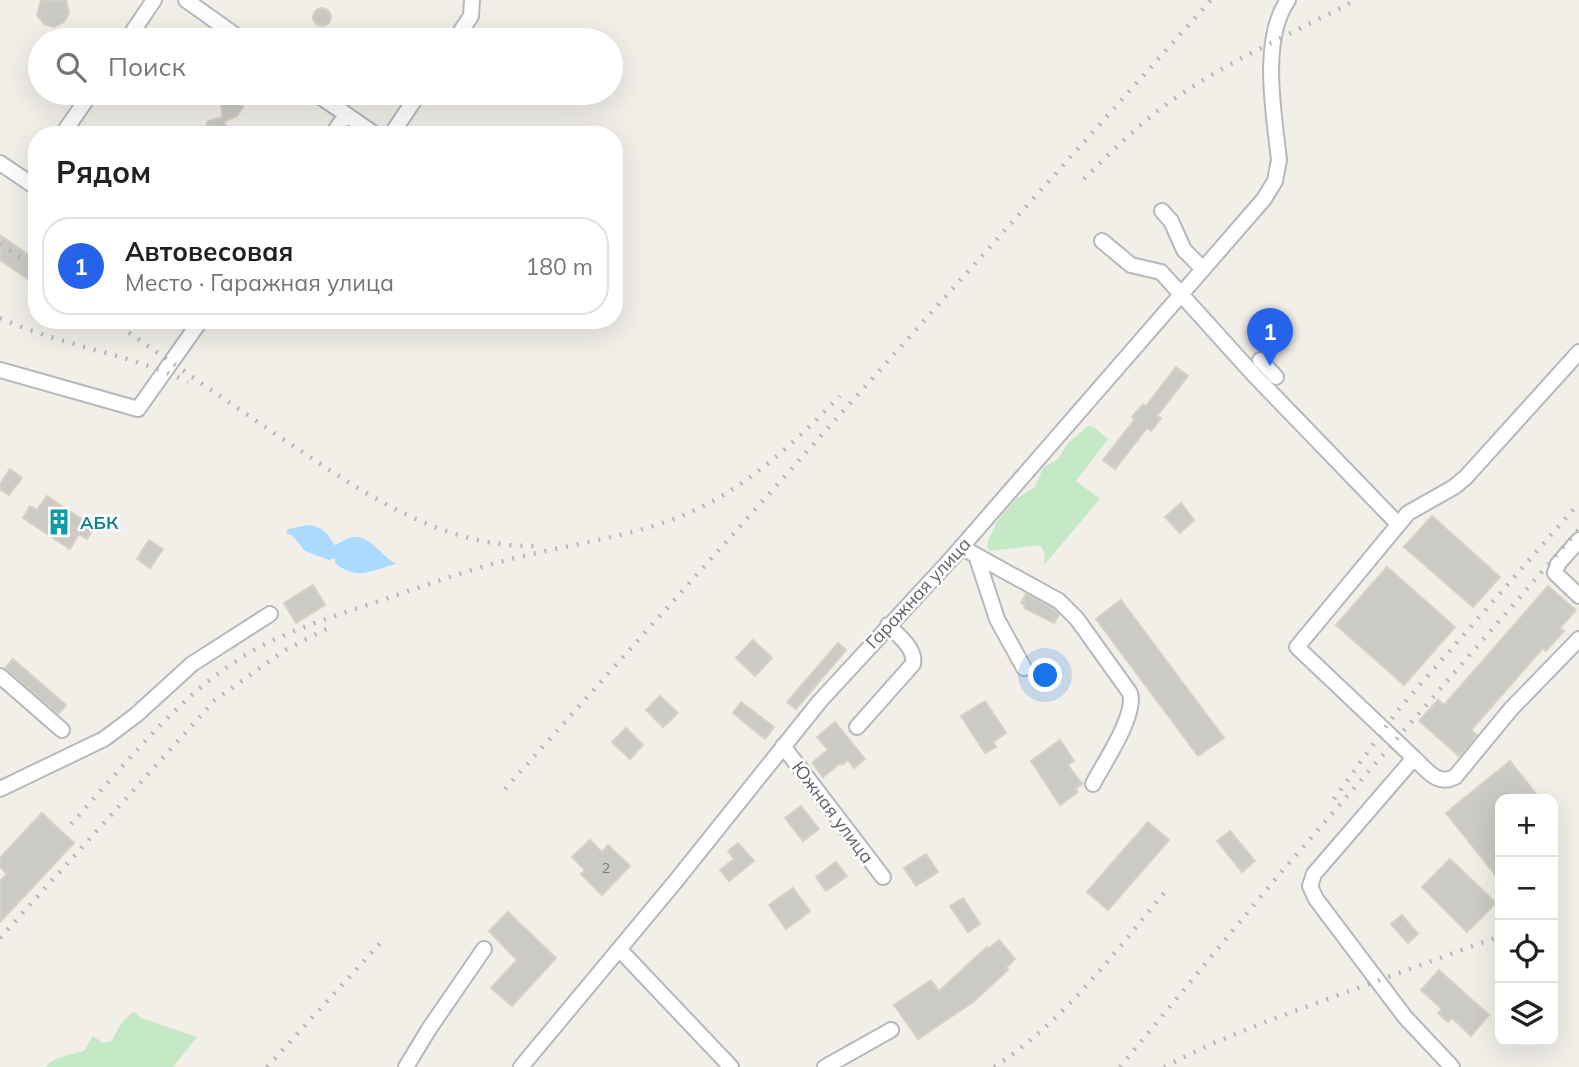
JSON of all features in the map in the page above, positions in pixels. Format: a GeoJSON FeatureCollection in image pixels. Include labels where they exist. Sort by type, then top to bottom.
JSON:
{"type":"FeatureCollection","features":[{"type":"Feature","properties":{"kind":"street"},"geometry":{"type":"LineString","coordinates":[[135,28],[154,0]]}},
{"type":"Feature","properties":{"kind":"street"},"geometry":{"type":"LineString","coordinates":[[187,0],[226,28]]}},
{"type":"Feature","properties":{"kind":"street"},"geometry":{"type":"LineString","coordinates":[[463,28],[471,16],[472,0]]}},
{"type":"Feature","properties":{"kind":"street","name":"Гаражная улица"},"geometry":{"type":"LineString","coordinates":[[521,1067],[620,950],[820,701],[961,547],[1264,199],[1275,181],[1279,160],[1272,60],[1274,33],[1288,0]]}},
{"type":"Feature","properties":{"kind":"street"},"geometry":{"type":"LineString","coordinates":[[68,126],[83,105]]}},
{"type":"Feature","properties":{"kind":"street"},"geometry":{"type":"LineString","coordinates":[[332,105],[362,126]]}},
{"type":"Feature","properties":{"kind":"street"},"geometry":{"type":"LineString","coordinates":[[397,126],[411,105]]}},
{"type":"Feature","properties":{"kind":"street"},"geometry":{"type":"LineString","coordinates":[[338,126],[346,115]]}},
{"type":"Feature","properties":{"kind":"street"},"geometry":{"type":"LineString","coordinates":[[0,163],[28,178]]}},
{"type":"Feature","properties":{"kind":"street"},"geometry":{"type":"LineString","coordinates":[[1162,211],[1171,221],[1184,250],[1203,269]]}},
{"type":"Feature","properties":{"kind":"street"},"geometry":{"type":"LineString","coordinates":[[1102,241],[1131,265],[1161,272],[1254,374],[1398,524]]}},
{"type":"Feature","properties":{"kind":"street"},"geometry":{"type":"LineString","coordinates":[[0,370],[138,409],[195,329]]}},
{"type":"Feature","properties":{"kind":"street"},"geometry":{"type":"LineString","coordinates":[[1579,352],[1466,477],[1443,494],[1421,504],[1398,524],[1297,647],[1437,779],[1444,781],[1455,777],[1511,709],[1579,639]]}},
{"type":"Feature","properties":{"kind":"street"},"geometry":{"type":"LineString","coordinates":[[1260,359],[1276,377]]}},
{"type":"Feature","properties":{"kind":"street"},"geometry":{"type":"LineString","coordinates":[[1579,540],[1558,564],[1555,573],[1579,596]]}},
{"type":"Feature","properties":{"kind":"street"},"geometry":{"type":"LineString","coordinates":[[961,547],[1048,594],[1069,609],[1130,694],[1130,713],[1093,784]]}},
{"type":"Feature","properties":{"kind":"street"},"geometry":{"type":"LineString","coordinates":[[976,555],[997,619],[1024,668]]}},
{"type":"Feature","properties":{"kind":"street"},"geometry":{"type":"LineString","coordinates":[[0,789],[104,739],[136,715],[192,664],[270,614]]}},
{"type":"Feature","properties":{"kind":"street"},"geometry":{"type":"LineString","coordinates":[[857,727],[915,659],[911,650],[888,625]]}},
{"type":"Feature","properties":{"kind":"street"},"geometry":{"type":"LineString","coordinates":[[0,676],[62,730]]}},
{"type":"Feature","properties":{"kind":"street","name":"Южная улица"},"geometry":{"type":"LineString","coordinates":[[783,746],[883,877]]}},
{"type":"Feature","properties":{"kind":"street"},"geometry":{"type":"LineString","coordinates":[[1414,758],[1314,874],[1310,886],[1316,899],[1405,1017],[1452,1067]]}},
{"type":"Feature","properties":{"kind":"street"},"geometry":{"type":"LineString","coordinates":[[406,1067],[484,949]]}},
{"type":"Feature","properties":{"kind":"street"},"geometry":{"type":"LineString","coordinates":[[620,950],[731,1067]]}},
{"type":"Feature","properties":{"kind":"street"},"geometry":{"type":"LineString","coordinates":[[825,1067],[891,1030]]}},
{"type":"Feature","properties":{"kind":"green space"},"geometry":{"type":"Polygon","coordinates":[[[1088,426],[1094,427],[1108,439],[1076,481],[1100,499],[1044,565],[1045,554],[1040,545],[990,551],[987,547],[988,541],[998,520],[1016,499],[1035,487],[1043,468],[1058,459],[1068,443],[1088,426]]]}},
{"type":"Feature","properties":{"kind":"green space"},"geometry":{"type":"Polygon","coordinates":[[[134,1012],[141,1018],[197,1037],[173,1067],[46,1067],[58,1058],[84,1051],[93,1036],[103,1043],[112,1041],[123,1021],[134,1012]]]}},
{"type":"Feature","properties":{"kind":"water"},"geometry":{"type":"Polygon","coordinates":[[[308,525],[324,531],[334,545],[349,538],[362,538],[396,564],[365,573],[343,569],[335,563],[335,558],[329,560],[305,551],[293,536],[286,533],[288,529],[308,525]]]}},
{"type":"Feature","properties":{"kind":"building"},"geometry":{"type":"Polygon","coordinates":[[[41,0],[66,0],[69,13],[64,22],[54,27],[44,24],[37,15],[41,0]]]}},
{"type":"Feature","properties":{"kind":"building"},"geometry":{"type":"Polygon","coordinates":[[[318,8],[326,8],[331,17],[329,24],[318,26],[313,21],[313,13],[318,8]]]}},
{"type":"Feature","properties":{"kind":"building"},"geometry":{"type":"Polygon","coordinates":[[[221,105],[242,105],[237,116],[225,121],[225,126],[206,126],[208,121],[223,117],[221,105]]]}},
{"type":"Feature","properties":{"kind":"building"},"geometry":{"type":"Polygon","coordinates":[[[0,235],[28,255],[28,279],[0,260],[0,235]]]}},
{"type":"Feature","properties":{"kind":"building"},"geometry":{"type":"Polygon","coordinates":[[[1176,367],[1188,376],[1157,416],[1161,418],[1151,431],[1147,428],[1115,469],[1103,460],[1135,419],[1132,417],[1143,404],[1146,406],[1176,367]]]}},
{"type":"Feature","properties":{"kind":"building"},"geometry":{"type":"Polygon","coordinates":[[[10,469],[22,478],[9,495],[0,489],[0,484],[10,469]]]}},
{"type":"Feature","properties":{"kind":"building","name":"АБК"},"geometry":{"type":"Polygon","coordinates":[[[47,496],[94,527],[87,539],[79,534],[70,549],[23,518],[30,506],[37,510],[47,496]]]}},
{"type":"Feature","properties":{"kind":"building"},"geometry":{"type":"Polygon","coordinates":[[[1181,503],[1194,520],[1180,533],[1165,517],[1181,503]]]}},
{"type":"Feature","properties":{"kind":"building"},"geometry":{"type":"Polygon","coordinates":[[[1432,516],[1500,577],[1473,607],[1404,547],[1432,516]]]}},
{"type":"Feature","properties":{"kind":"building"},"geometry":{"type":"Polygon","coordinates":[[[149,540],[163,549],[150,568],[137,559],[149,540]]]}},
{"type":"Feature","properties":{"kind":"building"},"geometry":{"type":"Polygon","coordinates":[[[1387,567],[1455,627],[1404,685],[1336,625],[1387,567]]]}},
{"type":"Feature","properties":{"kind":"building"},"geometry":{"type":"Polygon","coordinates":[[[313,585],[325,605],[296,623],[284,603],[313,585]]]}},
{"type":"Feature","properties":{"kind":"building"},"geometry":{"type":"Polygon","coordinates":[[[1548,586],[1576,610],[1560,628],[1564,631],[1546,651],[1543,648],[1471,730],[1477,735],[1459,756],[1419,721],[1438,700],[1444,705],[1548,586]]]}},
{"type":"Feature","properties":{"kind":"building"},"geometry":{"type":"Polygon","coordinates":[[[1026,594],[1059,615],[1054,623],[1024,608],[1025,605],[1021,603],[1026,594]]]}},
{"type":"Feature","properties":{"kind":"building"},"geometry":{"type":"Polygon","coordinates":[[[1121,600],[1224,738],[1198,756],[1096,619],[1121,600]]]}},
{"type":"Feature","properties":{"kind":"building"},"geometry":{"type":"Polygon","coordinates":[[[753,640],[772,658],[755,676],[736,658],[753,640]]]}},
{"type":"Feature","properties":{"kind":"building"},"geometry":{"type":"Polygon","coordinates":[[[838,643],[846,650],[796,709],[787,702],[838,643]]]}},
{"type":"Feature","properties":{"kind":"building"},"geometry":{"type":"Polygon","coordinates":[[[13,659],[66,705],[58,714],[5,668],[13,659]]]}},
{"type":"Feature","properties":{"kind":"building"},"geometry":{"type":"Polygon","coordinates":[[[660,696],[678,713],[663,727],[646,710],[660,696]]]}},
{"type":"Feature","properties":{"kind":"building"},"geometry":{"type":"Polygon","coordinates":[[[985,701],[1006,733],[993,742],[996,747],[985,753],[961,716],[985,701]]]}},
{"type":"Feature","properties":{"kind":"building"},"geometry":{"type":"Polygon","coordinates":[[[741,702],[774,727],[765,739],[733,713],[741,702]]]}},
{"type":"Feature","properties":{"kind":"building"},"geometry":{"type":"Polygon","coordinates":[[[835,722],[865,759],[854,768],[848,760],[842,765],[840,763],[823,777],[812,763],[828,750],[817,737],[835,722]]]}},
{"type":"Feature","properties":{"kind":"building"},"geometry":{"type":"Polygon","coordinates":[[[626,728],[643,745],[630,759],[612,742],[626,728]]]}},
{"type":"Feature","properties":{"kind":"building"},"geometry":{"type":"Polygon","coordinates":[[[1060,740],[1074,761],[1068,765],[1082,784],[1076,788],[1078,792],[1060,805],[1031,761],[1060,740]]]}},
{"type":"Feature","properties":{"kind":"building"},"geometry":{"type":"Polygon","coordinates":[[[1510,761],[1536,794],[1495,794],[1495,875],[1446,813],[1510,761]]]}},
{"type":"Feature","properties":{"kind":"building"},"geometry":{"type":"Polygon","coordinates":[[[801,806],[819,829],[803,841],[785,818],[801,806]]]}},
{"type":"Feature","properties":{"kind":"building"},"geometry":{"type":"Polygon","coordinates":[[[42,813],[74,843],[0,922],[0,881],[7,874],[0,867],[0,858],[42,813]]]}},
{"type":"Feature","properties":{"kind":"building"},"geometry":{"type":"Polygon","coordinates":[[[1148,822],[1169,840],[1108,910],[1087,892],[1148,822]]]}},
{"type":"Feature","properties":{"kind":"building"},"geometry":{"type":"Polygon","coordinates":[[[1230,831],[1255,861],[1242,872],[1217,841],[1230,831]]]}},
{"type":"Feature","properties":{"kind":"building"},"geometry":{"type":"Polygon","coordinates":[[[590,840],[602,852],[608,845],[630,866],[602,895],[581,874],[585,870],[572,857],[590,840]]]}},
{"type":"Feature","properties":{"kind":"building"},"geometry":{"type":"Polygon","coordinates":[[[738,843],[754,861],[729,881],[720,870],[734,859],[728,851],[738,843]]]}},
{"type":"Feature","properties":{"kind":"building"},"geometry":{"type":"Polygon","coordinates":[[[926,854],[938,872],[916,886],[904,868],[926,854]]]}},
{"type":"Feature","properties":{"kind":"building"},"geometry":{"type":"Polygon","coordinates":[[[1450,859],[1495,904],[1467,932],[1422,887],[1450,859]]]}},
{"type":"Feature","properties":{"kind":"building"},"geometry":{"type":"Polygon","coordinates":[[[836,862],[847,876],[826,891],[816,877],[836,862]]]}},
{"type":"Feature","properties":{"kind":"building"},"geometry":{"type":"Polygon","coordinates":[[[793,888],[810,911],[786,929],[769,905],[793,888]]]}},
{"type":"Feature","properties":{"kind":"building"},"geometry":{"type":"Polygon","coordinates":[[[963,898],[980,924],[968,932],[950,906],[963,898]]]}},
{"type":"Feature","properties":{"kind":"building"},"geometry":{"type":"Polygon","coordinates":[[[508,912],[556,958],[512,1006],[491,988],[517,960],[489,931],[508,912]]]}},
{"type":"Feature","properties":{"kind":"building"},"geometry":{"type":"Polygon","coordinates":[[[1402,915],[1418,934],[1408,943],[1391,924],[1402,915]]]}},
{"type":"Feature","properties":{"kind":"building"},"geometry":{"type":"Polygon","coordinates":[[[999,940],[1015,959],[1006,968],[1008,970],[973,1002],[918,1039],[894,1005],[931,980],[939,991],[987,947],[988,949],[999,940]]]}},
{"type":"Feature","properties":{"kind":"building"},"geometry":{"type":"Polygon","coordinates":[[[1439,970],[1489,1015],[1471,1036],[1452,1018],[1448,1022],[1438,1013],[1442,1009],[1421,990],[1439,970]]]}},
{"type":"Feature","properties":{"kind":"railway"},"geometry":{"type":"LineString","coordinates":[[505,789],[1211,0]]}},
{"type":"Feature","properties":{"kind":"railway"},"geometry":{"type":"LineString","coordinates":[[1084,179],[1142,124],[1186,91],[1233,63],[1356,0]]}},
{"type":"Feature","properties":{"kind":"railway"},"geometry":{"type":"LineString","coordinates":[[0,244],[28,263]]}},
{"type":"Feature","properties":{"kind":"railway"},"geometry":{"type":"LineString","coordinates":[[0,318],[47,336],[142,364],[188,382]]}},
{"type":"Feature","properties":{"kind":"railway"},"geometry":{"type":"LineString","coordinates":[[124,329],[312,459],[404,513],[469,538],[503,544],[539,546]]}},
{"type":"Feature","properties":{"kind":"railway"},"geometry":{"type":"LineString","coordinates":[[71,824],[178,707],[227,667],[254,650],[316,622],[472,570],[631,532],[691,512],[752,476],[806,430],[840,396]]}},
{"type":"Feature","properties":{"kind":"railway"},"geometry":{"type":"LineString","coordinates":[[1334,799],[1398,710],[1579,503]]}},
{"type":"Feature","properties":{"kind":"railway"},"geometry":{"type":"LineString","coordinates":[[1120,1067],[1277,877],[1579,529]]}},
{"type":"Feature","properties":{"kind":"railway"},"geometry":{"type":"LineString","coordinates":[[0,938],[215,700],[285,650],[328,628]]}},
{"type":"Feature","properties":{"kind":"railway"},"geometry":{"type":"LineString","coordinates":[[994,1067],[1020,1049],[1066,1007],[1168,888]]}},
{"type":"Feature","properties":{"kind":"railway"},"geometry":{"type":"LineString","coordinates":[[1164,1067],[1265,1022],[1495,938]]}},
{"type":"Feature","properties":{"kind":"railway"},"geometry":{"type":"LineString","coordinates":[[267,1067],[384,939]]}},
{"type":"Feature","properties":{"kind":"place","name":"Автовесовая"},"geometry":{"type":"Point","coordinates":[1270,366]}},
{"type":"Feature","properties":{"kind":"place","name":"АБК"},"geometry":{"type":"Point","coordinates":[59,522]}}]}
